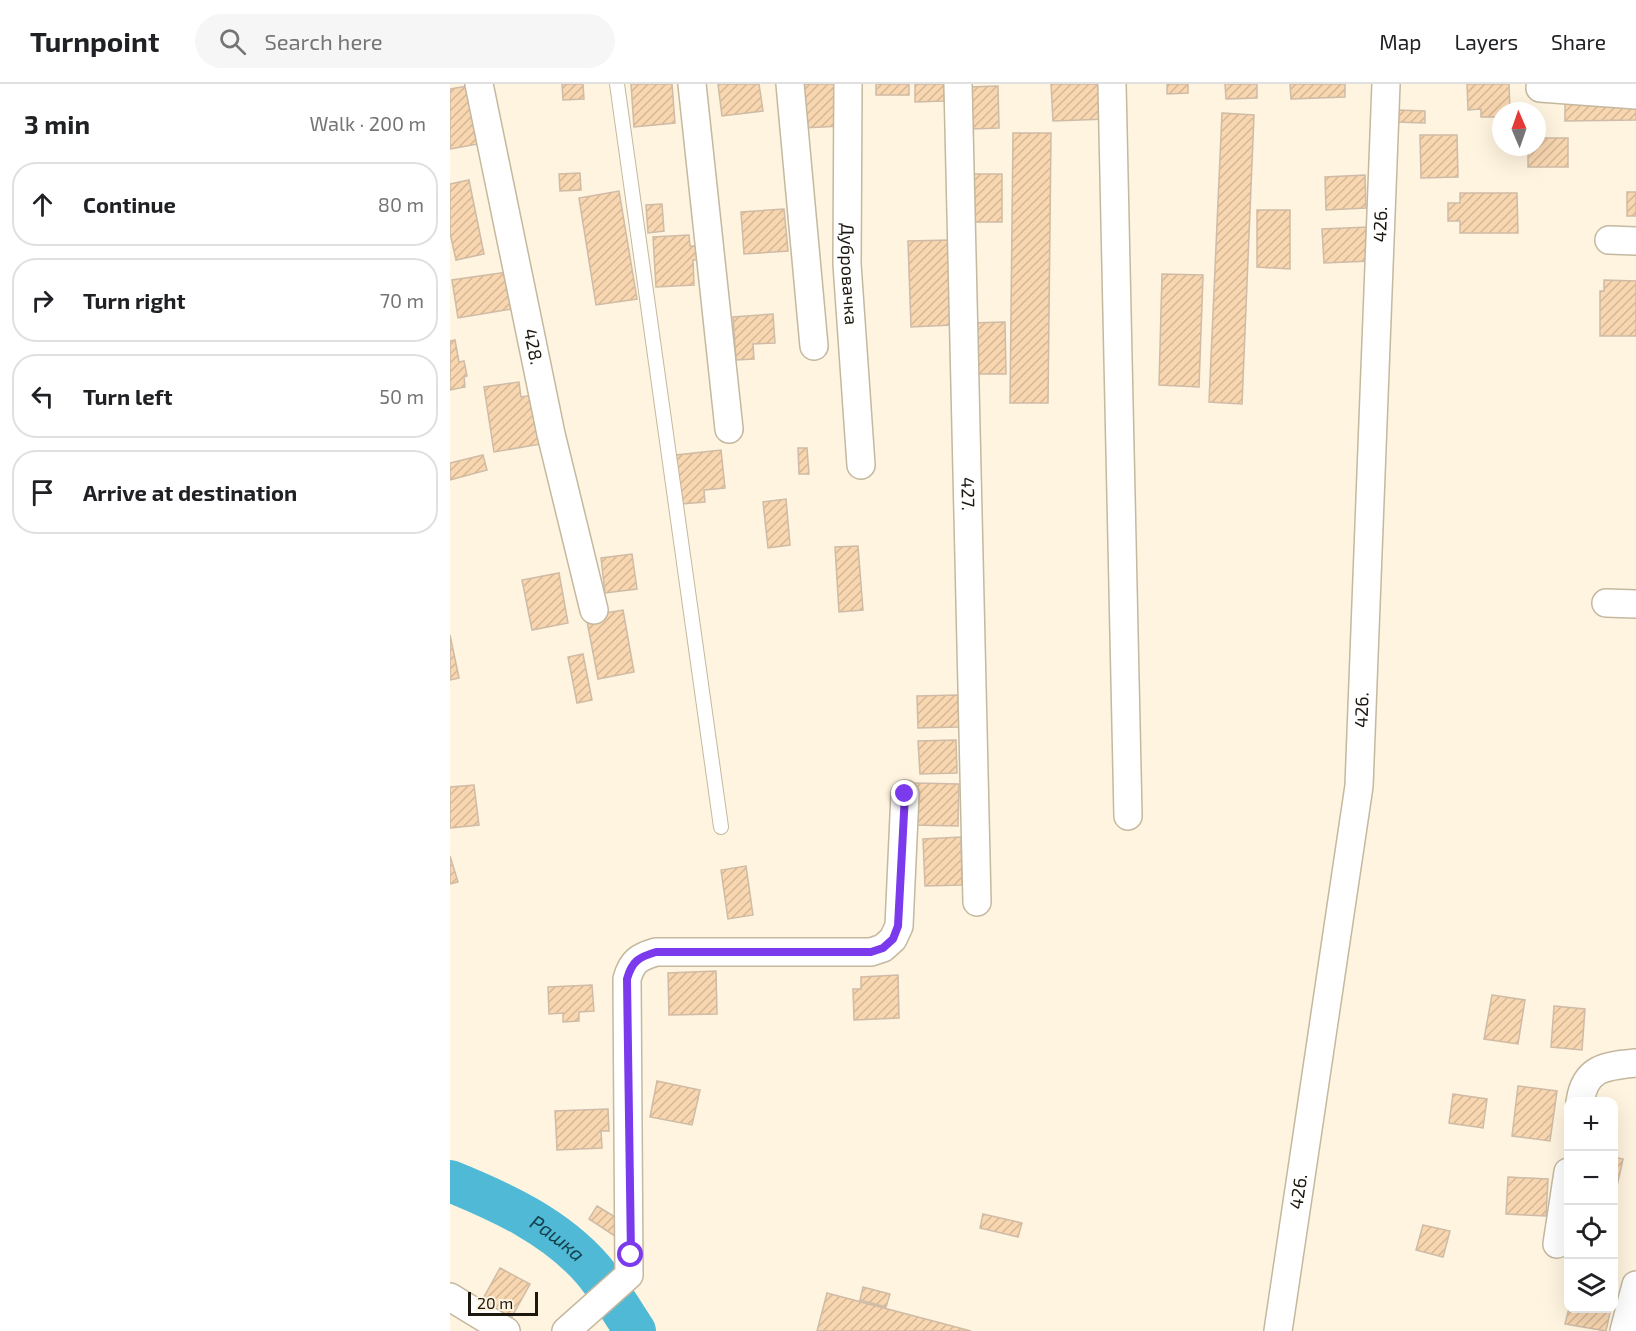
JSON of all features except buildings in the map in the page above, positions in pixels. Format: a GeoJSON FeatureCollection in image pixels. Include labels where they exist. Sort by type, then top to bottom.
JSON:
{"type":"FeatureCollection","features":[{"type":"Feature","properties":{"kind":"street","name":"428."},"geometry":{"type":"LineString","coordinates":[[479,84],[551,434],[594,610]]}},
{"type":"Feature","properties":{"kind":"street"},"geometry":{"type":"LineString","coordinates":[[692,84],[729,429]]}},
{"type":"Feature","properties":{"kind":"street"},"geometry":{"type":"LineString","coordinates":[[790,84],[814,346]]}},
{"type":"Feature","properties":{"kind":"street","name":"Дубровачка"},"geometry":{"type":"LineString","coordinates":[[848,84],[847,264],[861,465]]}},
{"type":"Feature","properties":{"kind":"street","name":"427."},"geometry":{"type":"LineString","coordinates":[[958,84],[977,902]]}},
{"type":"Feature","properties":{"kind":"street"},"geometry":{"type":"LineString","coordinates":[[1112,84],[1128,816]]}},
{"type":"Feature","properties":{"kind":"street","name":"426."},"geometry":{"type":"LineString","coordinates":[[1278,1331],[1359,786],[1386,84]]}},
{"type":"Feature","properties":{"kind":"street"},"geometry":{"type":"LineString","coordinates":[[1540,88],[1636,95]]}},
{"type":"Feature","properties":{"kind":"street"},"geometry":{"type":"LineString","coordinates":[[1609,240],[1636,241]]}},
{"type":"Feature","properties":{"kind":"street"},"geometry":{"type":"LineString","coordinates":[[1606,603],[1636,604]]}},
{"type":"Feature","properties":{"kind":"street"},"geometry":{"type":"LineString","coordinates":[[566,1331],[629,1275],[631,1255],[627,979],[631,964],[641,956],[656,952],[849,953],[883,948],[893,939],[898,926],[905,794]]}},
{"type":"Feature","properties":{"kind":"street"},"geometry":{"type":"LineString","coordinates":[[1581,1097],[1582,1089],[1593,1072],[1611,1066],[1636,1063]]}},
{"type":"Feature","properties":{"kind":"street"},"geometry":{"type":"LineString","coordinates":[[1557,1244],[1564,1202]]}},
{"type":"Feature","properties":{"kind":"street"},"geometry":{"type":"LineString","coordinates":[[1624,1331],[1636,1285]]}},
{"type":"Feature","properties":{"kind":"street"},"geometry":{"type":"LineString","coordinates":[[450,1298],[506,1331]]}},
{"type":"Feature","properties":{"kind":"lane"},"geometry":{"type":"LineString","coordinates":[[617,84],[722,827]]}},
{"type":"Feature","properties":{"kind":"waterway","name":"Рашка"},"geometry":{"type":"LineString","coordinates":[[450,1181],[527,1217],[562,1241],[599,1277],[635,1331]]}},
{"type":"Feature","properties":{"kind":"route"},"geometry":{"type":"LineString","coordinates":[[631,1255],[627,979],[631,964],[641,956],[656,952],[849,953],[871,952],[883,948],[893,939],[898,926],[905,794]]}}]}
